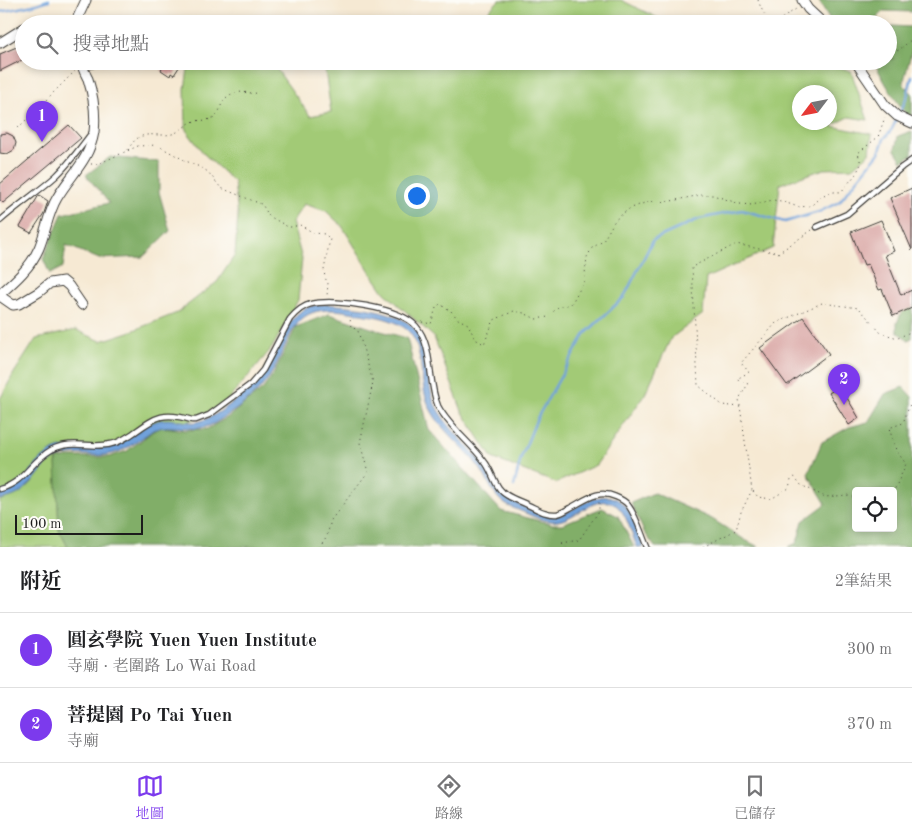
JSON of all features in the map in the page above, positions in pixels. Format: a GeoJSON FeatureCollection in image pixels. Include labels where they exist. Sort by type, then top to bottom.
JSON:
{"type":"FeatureCollection","features":[{"type":"Feature","properties":{"kind":"street"},"geometry":{"type":"LineString","coordinates":[[79,15],[86,0]]}},
{"type":"Feature","properties":{"kind":"street"},"geometry":{"type":"LineString","coordinates":[[804,2],[814,15]]}},
{"type":"Feature","properties":{"kind":"street"},"geometry":{"type":"LineString","coordinates":[[0,43],[15,34]]}},
{"type":"Feature","properties":{"kind":"street"},"geometry":{"type":"LineString","coordinates":[[82,70],[88,80],[92,94],[94,131],[91,146],[83,162],[56,199],[38,249],[24,273],[0,295],[13,305],[19,304],[50,283],[63,281],[70,286],[82,305]]}},
{"type":"Feature","properties":{"kind":"street"},"geometry":{"type":"LineString","coordinates":[[861,70],[886,107],[897,116],[912,123]]}},
{"type":"Feature","properties":{"kind":"lane"},"geometry":{"type":"LineString","coordinates":[[0,221],[57,175],[94,131]]}},
{"type":"Feature","properties":{"kind":"lane"},"geometry":{"type":"LineString","coordinates":[[817,227],[847,214],[912,160]]}},
{"type":"Feature","properties":{"kind":"lane"},"geometry":{"type":"LineString","coordinates":[[0,490],[20,480],[42,456],[53,449],[73,444],[102,446],[115,444],[160,416],[165,415],[196,420],[209,415],[251,384],[263,370],[290,319],[304,306],[326,302],[352,304],[390,312],[408,319],[415,325],[424,339],[432,390],[439,406],[447,420],[484,461],[501,491],[552,514],[562,512],[599,494],[604,493],[622,499],[633,512],[647,547]]}},
{"type":"Feature","properties":{"kind":"path"},"geometry":{"type":"LineString","coordinates":[[758,0],[765,15]]}},
{"type":"Feature","properties":{"kind":"path"},"geometry":{"type":"LineString","coordinates":[[786,15],[804,2]]}},
{"type":"Feature","properties":{"kind":"path"},"geometry":{"type":"LineString","coordinates":[[897,51],[912,39]]}},
{"type":"Feature","properties":{"kind":"path"},"geometry":{"type":"LineString","coordinates":[[18,128],[76,70]]}},
{"type":"Feature","properties":{"kind":"path"},"geometry":{"type":"LineString","coordinates":[[128,150],[132,143],[145,135],[174,134],[193,121],[212,119],[218,113],[222,101],[233,93],[259,93]]}},
{"type":"Feature","properties":{"kind":"path"},"geometry":{"type":"LineString","coordinates":[[422,322],[431,324],[436,308],[440,304],[451,311],[458,319],[468,324],[475,339],[484,344],[494,320],[514,311],[536,319],[548,317],[558,307],[571,304],[584,282],[587,258],[592,248],[603,241],[615,220],[629,209],[647,202],[671,202],[701,195],[713,195],[746,205],[773,200],[798,207],[811,206],[821,196],[831,191],[841,192],[856,174],[861,164],[858,153],[878,137],[886,107]]}},
{"type":"Feature","properties":{"kind":"path"},"geometry":{"type":"LineString","coordinates":[[89,164],[98,164],[138,146],[157,145],[208,172],[221,188],[261,204],[268,216],[288,227],[300,225],[314,233],[325,234],[330,239],[324,270],[328,283],[326,302]]}},
{"type":"Feature","properties":{"kind":"path"},"geometry":{"type":"LineString","coordinates":[[740,407],[722,405],[698,385],[692,267],[736,244],[778,253],[817,227]]}},
{"type":"Feature","properties":{"kind":"path"},"geometry":{"type":"LineString","coordinates":[[852,497],[847,495],[825,497],[801,485],[795,477],[791,479],[788,488],[771,499],[758,497],[752,490],[739,399],[748,384],[737,379],[749,372],[741,363],[776,324],[822,303],[859,308],[881,333],[898,338],[912,331]]}},
{"type":"Feature","properties":{"kind":"path"},"geometry":{"type":"LineString","coordinates":[[320,547],[327,536],[331,520],[368,472],[360,443],[373,382],[358,331],[350,324],[352,304]]}},
{"type":"Feature","properties":{"kind":"path"},"geometry":{"type":"LineString","coordinates":[[896,487],[906,464],[896,450],[889,428],[903,423],[912,403]]}},
{"type":"Feature","properties":{"kind":"path"},"geometry":{"type":"LineString","coordinates":[[703,547],[736,530],[741,512],[752,490]]}},
{"type":"Feature","properties":{"kind":"path"},"geometry":{"type":"LineString","coordinates":[[566,547],[562,543],[579,540],[599,511],[599,494]]}},
{"type":"Feature","properties":{"kind":"green space"},"geometry":{"type":"Polygon","coordinates":[[[499,0],[621,0],[652,15],[485,15],[499,0]]]}},
{"type":"Feature","properties":{"kind":"green space"},"geometry":{"type":"Polygon","coordinates":[[[818,0],[900,0],[903,2],[912,0],[912,12],[883,11],[880,15],[827,15],[818,0]]]}},
{"type":"Feature","properties":{"kind":"green space"},"geometry":{"type":"Polygon","coordinates":[[[897,26],[912,27],[912,50],[903,84],[912,93],[912,115],[907,115],[879,70],[897,70],[897,26]]]}},
{"type":"Feature","properties":{"kind":"green space"},"geometry":{"type":"Polygon","coordinates":[[[188,70],[277,70],[310,116],[331,112],[325,70],[848,70],[851,71],[868,120],[849,117],[837,123],[837,85],[792,85],[792,130],[837,130],[837,127],[872,134],[870,153],[852,168],[824,169],[780,184],[773,248],[706,278],[703,314],[671,338],[645,394],[596,465],[556,483],[492,458],[462,411],[434,337],[384,292],[342,226],[326,211],[304,204],[292,222],[302,259],[298,300],[272,348],[222,407],[172,428],[107,448],[56,452],[59,530],[68,547],[0,547],[0,399],[36,339],[76,330],[101,341],[177,313],[217,282],[235,255],[238,216],[234,182],[204,154],[186,130],[185,89],[188,70]]]}},
{"type":"Feature","properties":{"kind":"green space"},"geometry":{"type":"Polygon","coordinates":[[[912,131],[912,155],[902,161],[895,150],[898,136],[912,131]]]}},
{"type":"Feature","properties":{"kind":"green space"},"geometry":{"type":"Polygon","coordinates":[[[110,157],[159,162],[159,192],[170,231],[143,257],[99,259],[66,245],[63,267],[50,274],[43,259],[62,214],[109,203],[86,175],[110,157]]]}},
{"type":"Feature","properties":{"kind":"green space"},"geometry":{"type":"Polygon","coordinates":[[[905,304],[912,305],[912,338],[908,340],[897,331],[897,323],[905,304]]]}},
{"type":"Feature","properties":{"kind":"green space"},"geometry":{"type":"Polygon","coordinates":[[[329,314],[407,338],[429,430],[501,511],[552,524],[562,524],[602,508],[618,516],[634,547],[68,547],[59,530],[56,464],[58,459],[68,457],[109,457],[127,451],[156,429],[162,427],[186,430],[207,429],[228,417],[263,389],[274,373],[296,327],[329,314]]]}},
{"type":"Feature","properties":{"kind":"green space"},"geometry":{"type":"Polygon","coordinates":[[[903,387],[912,397],[912,547],[788,547],[797,543],[803,521],[826,504],[808,474],[822,442],[849,427],[868,422],[885,394],[903,387]]]}},
{"type":"Feature","properties":{"kind":"green space"},"geometry":{"type":"Polygon","coordinates":[[[654,493],[712,519],[759,547],[655,547],[644,532],[631,503],[654,493]]]}},
{"type":"Feature","properties":{"kind":"water"},"geometry":{"type":"Polygon","coordinates":[[[327,304],[367,308],[382,312],[395,316],[417,331],[423,343],[432,395],[438,410],[450,427],[484,464],[497,488],[504,496],[531,510],[548,516],[557,516],[598,498],[609,497],[618,500],[631,514],[644,547],[637,547],[625,517],[613,503],[597,503],[566,519],[558,521],[538,518],[505,504],[493,491],[479,467],[442,427],[430,408],[424,391],[417,347],[410,333],[401,325],[390,320],[339,310],[312,313],[298,323],[265,383],[245,403],[215,423],[199,428],[166,427],[153,430],[137,442],[113,454],[69,455],[57,458],[48,464],[21,492],[0,500],[0,492],[10,489],[17,484],[39,461],[60,448],[110,447],[122,442],[156,421],[169,419],[197,422],[219,412],[249,389],[262,375],[295,316],[307,308],[327,304]]]}},
{"type":"Feature","properties":{"kind":"building"},"geometry":{"type":"Polygon","coordinates":[[[15,48],[15,64],[0,71],[0,54],[15,48]]]}},
{"type":"Feature","properties":{"kind":"building"},"geometry":{"type":"Polygon","coordinates":[[[161,70],[177,70],[174,75],[171,73],[170,76],[161,70]]]}},
{"type":"Feature","properties":{"kind":"building"},"geometry":{"type":"Polygon","coordinates":[[[69,125],[81,138],[3,203],[0,200],[0,184],[69,125]]]}},
{"type":"Feature","properties":{"kind":"building"},"geometry":{"type":"Polygon","coordinates":[[[7,133],[13,136],[16,143],[14,150],[7,154],[0,153],[0,134],[7,133]]]}},
{"type":"Feature","properties":{"kind":"building"},"geometry":{"type":"Polygon","coordinates":[[[912,188],[912,250],[890,198],[912,188]]]}},
{"type":"Feature","properties":{"kind":"building"},"geometry":{"type":"Polygon","coordinates":[[[39,195],[48,201],[44,213],[31,233],[20,227],[39,195]]]}},
{"type":"Feature","properties":{"kind":"building"},"geometry":{"type":"Polygon","coordinates":[[[881,220],[894,251],[885,255],[901,295],[912,290],[912,308],[893,316],[882,289],[879,290],[868,264],[864,265],[851,232],[881,220]]]}},
{"type":"Feature","properties":{"kind":"building"},"geometry":{"type":"Polygon","coordinates":[[[803,317],[829,354],[787,385],[760,348],[803,317]]]}},
{"type":"Feature","properties":{"kind":"building"},"geometry":{"type":"Polygon","coordinates":[[[840,386],[859,418],[849,425],[829,393],[840,386]]]}},
{"type":"Feature","properties":{"kind":"waterway"},"geometry":{"type":"LineString","coordinates":[[0,12],[49,0]]}},
{"type":"Feature","properties":{"kind":"waterway"},"geometry":{"type":"LineString","coordinates":[[514,486],[521,458],[537,418],[585,334],[624,297],[653,240],[699,219],[742,210],[785,222],[819,212],[839,202],[879,153],[884,139],[892,129],[907,97],[912,76]]}},
{"type":"Feature","properties":{"kind":"place","name":"圓玄學院 Yuen Yuen Institute"},"geometry":{"type":"Point","coordinates":[42,142]}},
{"type":"Feature","properties":{"kind":"place","name":"菩提園 Po Tai Yuen"},"geometry":{"type":"Point","coordinates":[844,405]}}]}
